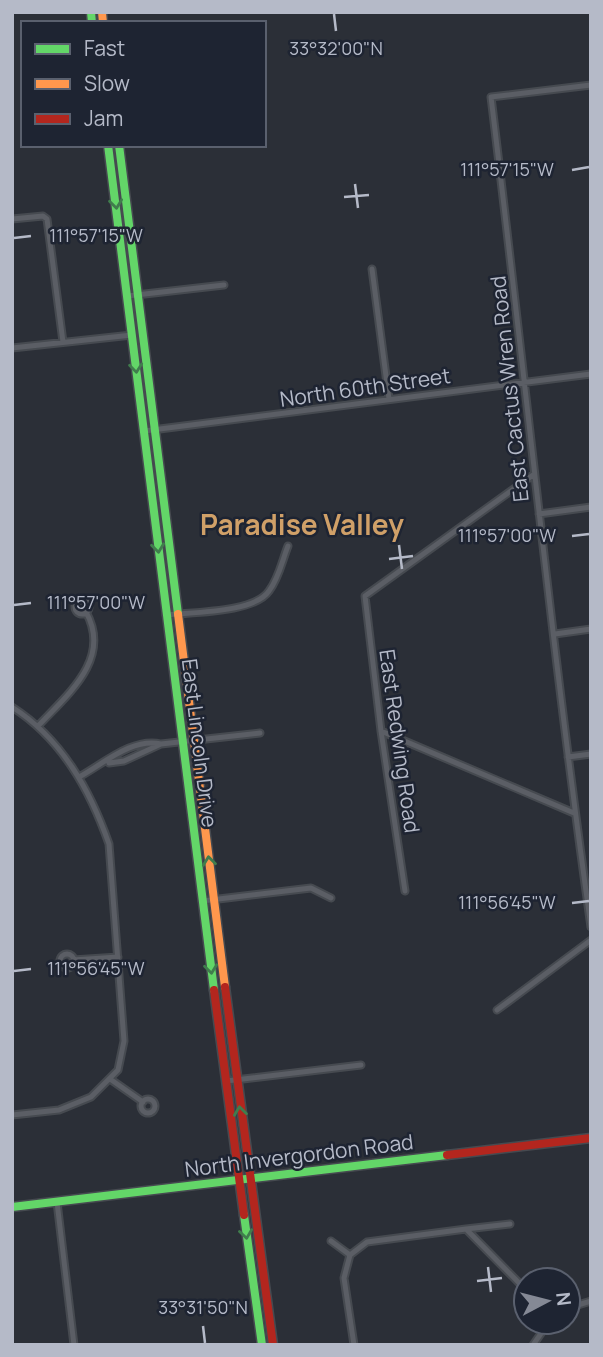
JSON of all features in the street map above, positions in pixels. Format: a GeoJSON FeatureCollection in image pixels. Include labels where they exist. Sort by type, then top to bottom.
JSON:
{"type":"FeatureCollection","features":[{"type":"Feature","properties":{"kind":"main road","name":"East Lincoln Drive"},"geometry":{"type":"LineString","coordinates":[[108,147],[202,901],[262,1345]]}},
{"type":"Feature","properties":{"kind":"main road","name":"East Lincoln Drive"},"geometry":{"type":"LineString","coordinates":[[119,147],[213,900],[273,1345]]}},
{"type":"Feature","properties":{"kind":"main road"},"geometry":{"type":"LineString","coordinates":[[154,513],[164,512]]}},
{"type":"Feature","properties":{"kind":"main road","name":"North Invergordon Road"},"geometry":{"type":"LineString","coordinates":[[12,1207],[591,1138]]}},
{"type":"Feature","properties":{"kind":"main road"},"geometry":{"type":"LineString","coordinates":[[254,1289],[264,1287]]}},
{"type":"Feature","properties":{"kind":"street","name":"East Cactus Wren Road"},"geometry":{"type":"LineString","coordinates":[[591,85],[491,97],[525,382],[533,475],[555,634],[575,813],[588,880],[591,927]]}},
{"type":"Feature","properties":{"kind":"street"},"geometry":{"type":"LineString","coordinates":[[12,219],[43,216],[47,219],[63,342]]}},
{"type":"Feature","properties":{"kind":"street"},"geometry":{"type":"LineString","coordinates":[[372,269],[389,399]]}},
{"type":"Feature","properties":{"kind":"street"},"geometry":{"type":"LineString","coordinates":[[127,296],[224,285]]}},
{"type":"Feature","properties":{"kind":"street"},"geometry":{"type":"LineString","coordinates":[[12,348],[142,333]]}},
{"type":"Feature","properties":{"kind":"street","name":"North 60th Street"},"geometry":{"type":"LineString","coordinates":[[144,431],[591,374]]}},
{"type":"Feature","properties":{"kind":"street","name":"East Redwing Road"},"geometry":{"type":"LineString","coordinates":[[405,891],[381,731],[365,596],[533,475]]}},
{"type":"Feature","properties":{"kind":"street"},"geometry":{"type":"LineString","coordinates":[[539,514],[591,507]]}},
{"type":"Feature","properties":{"kind":"street"},"geometry":{"type":"LineString","coordinates":[[166,615],[253,604],[268,593],[288,546]]}},
{"type":"Feature","properties":{"kind":"street"},"geometry":{"type":"LineString","coordinates":[[38,726],[90,663],[95,636],[86,612]]}},
{"type":"Feature","properties":{"kind":"street"},"geometry":{"type":"LineString","coordinates":[[555,634],[591,629]]}},
{"type":"Feature","properties":{"kind":"street"},"geometry":{"type":"LineString","coordinates":[[12,707],[38,726],[55,743],[79,777],[109,844],[124,1041],[118,1070],[81,1103],[59,1110],[12,1115]]}},
{"type":"Feature","properties":{"kind":"street"},"geometry":{"type":"LineString","coordinates":[[381,731],[575,813]]}},
{"type":"Feature","properties":{"kind":"street"},"geometry":{"type":"LineString","coordinates":[[79,777],[107,763],[121,752],[152,742],[161,744],[260,733]]}},
{"type":"Feature","properties":{"kind":"street"},"geometry":{"type":"LineString","coordinates":[[568,757],[591,754]]}},
{"type":"Feature","properties":{"kind":"street"},"geometry":{"type":"LineString","coordinates":[[202,901],[311,888],[331,898]]}},
{"type":"Feature","properties":{"kind":"street"},"geometry":{"type":"LineString","coordinates":[[497,1010],[591,940]]}},
{"type":"Feature","properties":{"kind":"street"},"geometry":{"type":"LineString","coordinates":[[73,960],[118,957]]}},
{"type":"Feature","properties":{"kind":"street"},"geometry":{"type":"LineString","coordinates":[[226,1080],[361,1065]]}},
{"type":"Feature","properties":{"kind":"street"},"geometry":{"type":"LineString","coordinates":[[110,1079],[143,1102]]}},
{"type":"Feature","properties":{"kind":"street"},"geometry":{"type":"LineString","coordinates":[[57,1202],[74,1345]]}},
{"type":"Feature","properties":{"kind":"street"},"geometry":{"type":"LineString","coordinates":[[354,1345],[344,1278],[350,1255],[367,1241],[510,1224]]}},
{"type":"Feature","properties":{"kind":"street"},"geometry":{"type":"LineString","coordinates":[[466,1229],[512,1276]]}},
{"type":"Feature","properties":{"kind":"street"},"geometry":{"type":"LineString","coordinates":[[331,1241],[350,1255]]}},
{"type":"Feature","properties":{"kind":"traffic: fast"},"geometry":{"type":"LineString","coordinates":[[91,12],[92,21]]}},
{"type":"Feature","properties":{"kind":"traffic: fast"},"geometry":{"type":"LineString","coordinates":[[108,147],[214,990]]}},
{"type":"Feature","properties":{"kind":"traffic: fast"},"geometry":{"type":"LineString","coordinates":[[119,147],[178,614]]}},
{"type":"Feature","properties":{"kind":"traffic: fast"},"geometry":{"type":"LineString","coordinates":[[12,1207],[447,1155]]}},
{"type":"Feature","properties":{"kind":"traffic: fast"},"geometry":{"type":"LineString","coordinates":[[244,1215],[262,1345]]}},
{"type":"Feature","properties":{"kind":"traffic: slow"},"geometry":{"type":"LineString","coordinates":[[102,12],[103,21]]}},
{"type":"Feature","properties":{"kind":"traffic: slow"},"geometry":{"type":"LineString","coordinates":[[178,614],[225,987]]}},
{"type":"Feature","properties":{"kind":"traffic: jam"},"geometry":{"type":"LineString","coordinates":[[225,987],[273,1345]]}},
{"type":"Feature","properties":{"kind":"traffic: jam"},"geometry":{"type":"LineString","coordinates":[[214,990],[244,1215]]}},
{"type":"Feature","properties":{"kind":"traffic: jam"},"geometry":{"type":"LineString","coordinates":[[447,1155],[591,1138]]}},
{"type":"Feature","properties":{"kind":"district","name":"Paradise Valley"},"geometry":{"type":"Point","coordinates":[302,524]}}]}
